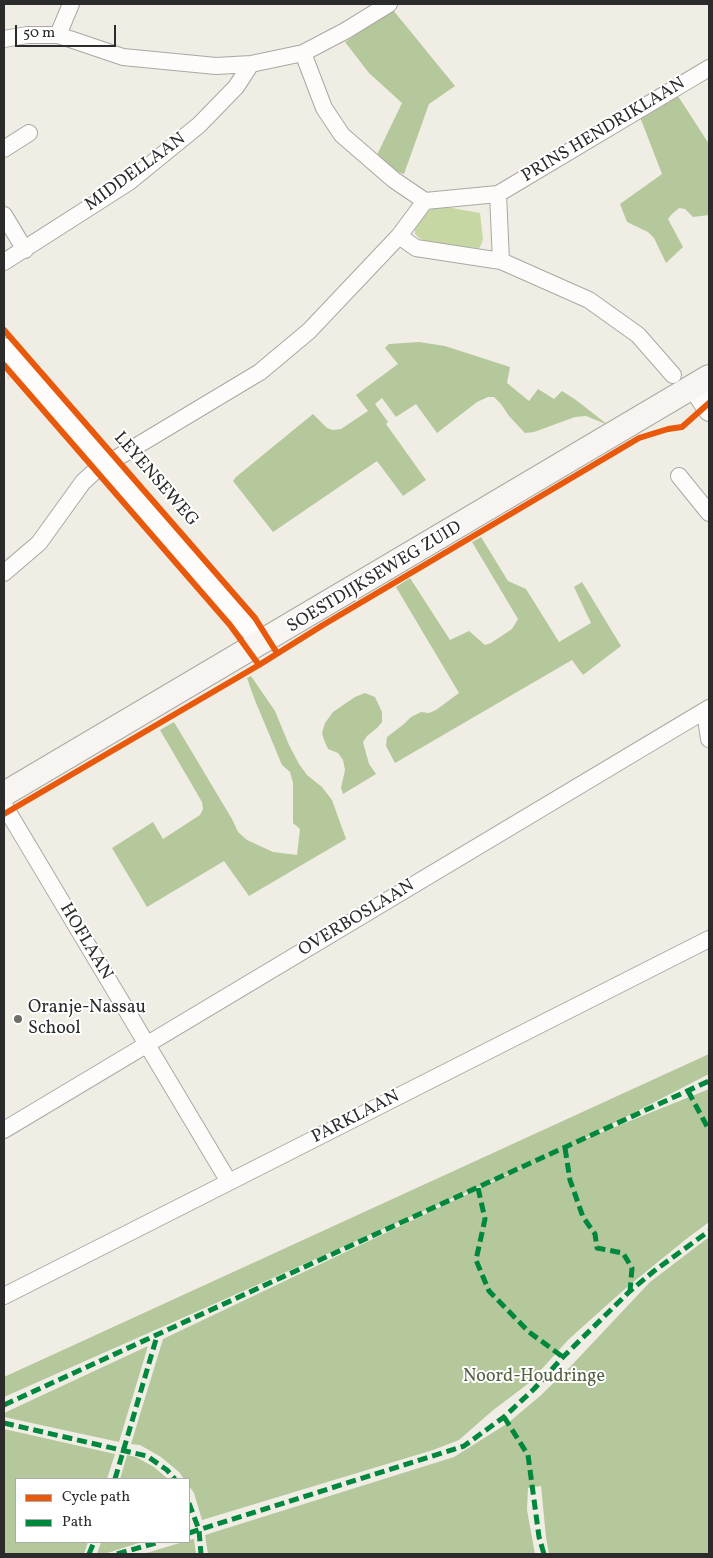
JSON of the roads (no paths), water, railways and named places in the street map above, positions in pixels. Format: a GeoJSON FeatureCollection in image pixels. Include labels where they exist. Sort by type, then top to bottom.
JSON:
{"type":"FeatureCollection","features":[{"type":"Feature","properties":{"kind":"main road","name":"SOESTDIJKSEWEG ZUID"},"geometry":{"type":"LineString","coordinates":[[4,794],[692,379]]}},
{"type":"Feature","properties":{"kind":"street"},"geometry":{"type":"LineString","coordinates":[[58,34],[71,4]]}},
{"type":"Feature","properties":{"kind":"street"},"geometry":{"type":"LineString","coordinates":[[4,39],[27,35],[58,34],[123,57],[216,66],[251,64],[303,52],[345,31],[389,4]]}},
{"type":"Feature","properties":{"kind":"street"},"geometry":{"type":"LineString","coordinates":[[303,52],[324,108],[342,135],[388,175],[425,201],[498,194],[501,261]]}},
{"type":"Feature","properties":{"kind":"street","name":"MIDDELLAAN"},"geometry":{"type":"LineString","coordinates":[[4,262],[129,182],[200,125],[236,87],[251,64]]}},
{"type":"Feature","properties":{"kind":"street","name":"PRINS HENDRIKLAAN"},"geometry":{"type":"LineString","coordinates":[[498,194],[709,68]]}},
{"type":"Feature","properties":{"kind":"street"},"geometry":{"type":"LineString","coordinates":[[4,149],[29,134]]}},
{"type":"Feature","properties":{"kind":"street"},"geometry":{"type":"LineString","coordinates":[[4,573],[39,543],[83,482],[101,468],[260,372],[309,331],[399,236],[425,201]]}},
{"type":"Feature","properties":{"kind":"street"},"geometry":{"type":"LineString","coordinates":[[4,215],[25,250]]}},
{"type":"Feature","properties":{"kind":"street"},"geometry":{"type":"LineString","coordinates":[[399,236],[416,248],[501,261],[589,300],[638,335],[692,379],[709,411]]}},
{"type":"Feature","properties":{"kind":"street","name":"LEYENSEWEG"},"geometry":{"type":"LineString","coordinates":[[4,348],[101,468],[260,641]]}},
{"type":"Feature","properties":{"kind":"street"},"geometry":{"type":"LineString","coordinates":[[678,476],[709,513]]}},
{"type":"Feature","properties":{"kind":"street"},"geometry":{"type":"LineString","coordinates":[[707,709],[709,739]]}},
{"type":"Feature","properties":{"kind":"street","name":"OVERBOSLAAN"},"geometry":{"type":"LineString","coordinates":[[4,1130],[707,709]]}},
{"type":"Feature","properties":{"kind":"street","name":"HOFLAAN"},"geometry":{"type":"LineString","coordinates":[[4,805],[229,1182]]}},
{"type":"Feature","properties":{"kind":"street","name":"PARKLAAN"},"geometry":{"type":"LineString","coordinates":[[4,1296],[709,939]]}},
{"type":"Feature","properties":{"kind":"place","name":"Oranje-Nassau School"},"geometry":{"type":"Point","coordinates":[18,1019]}},
{"type":"Feature","properties":{"kind":"park label","name":"Noord-Houdringe"},"geometry":{"type":"Point","coordinates":[534,1378]}}]}
